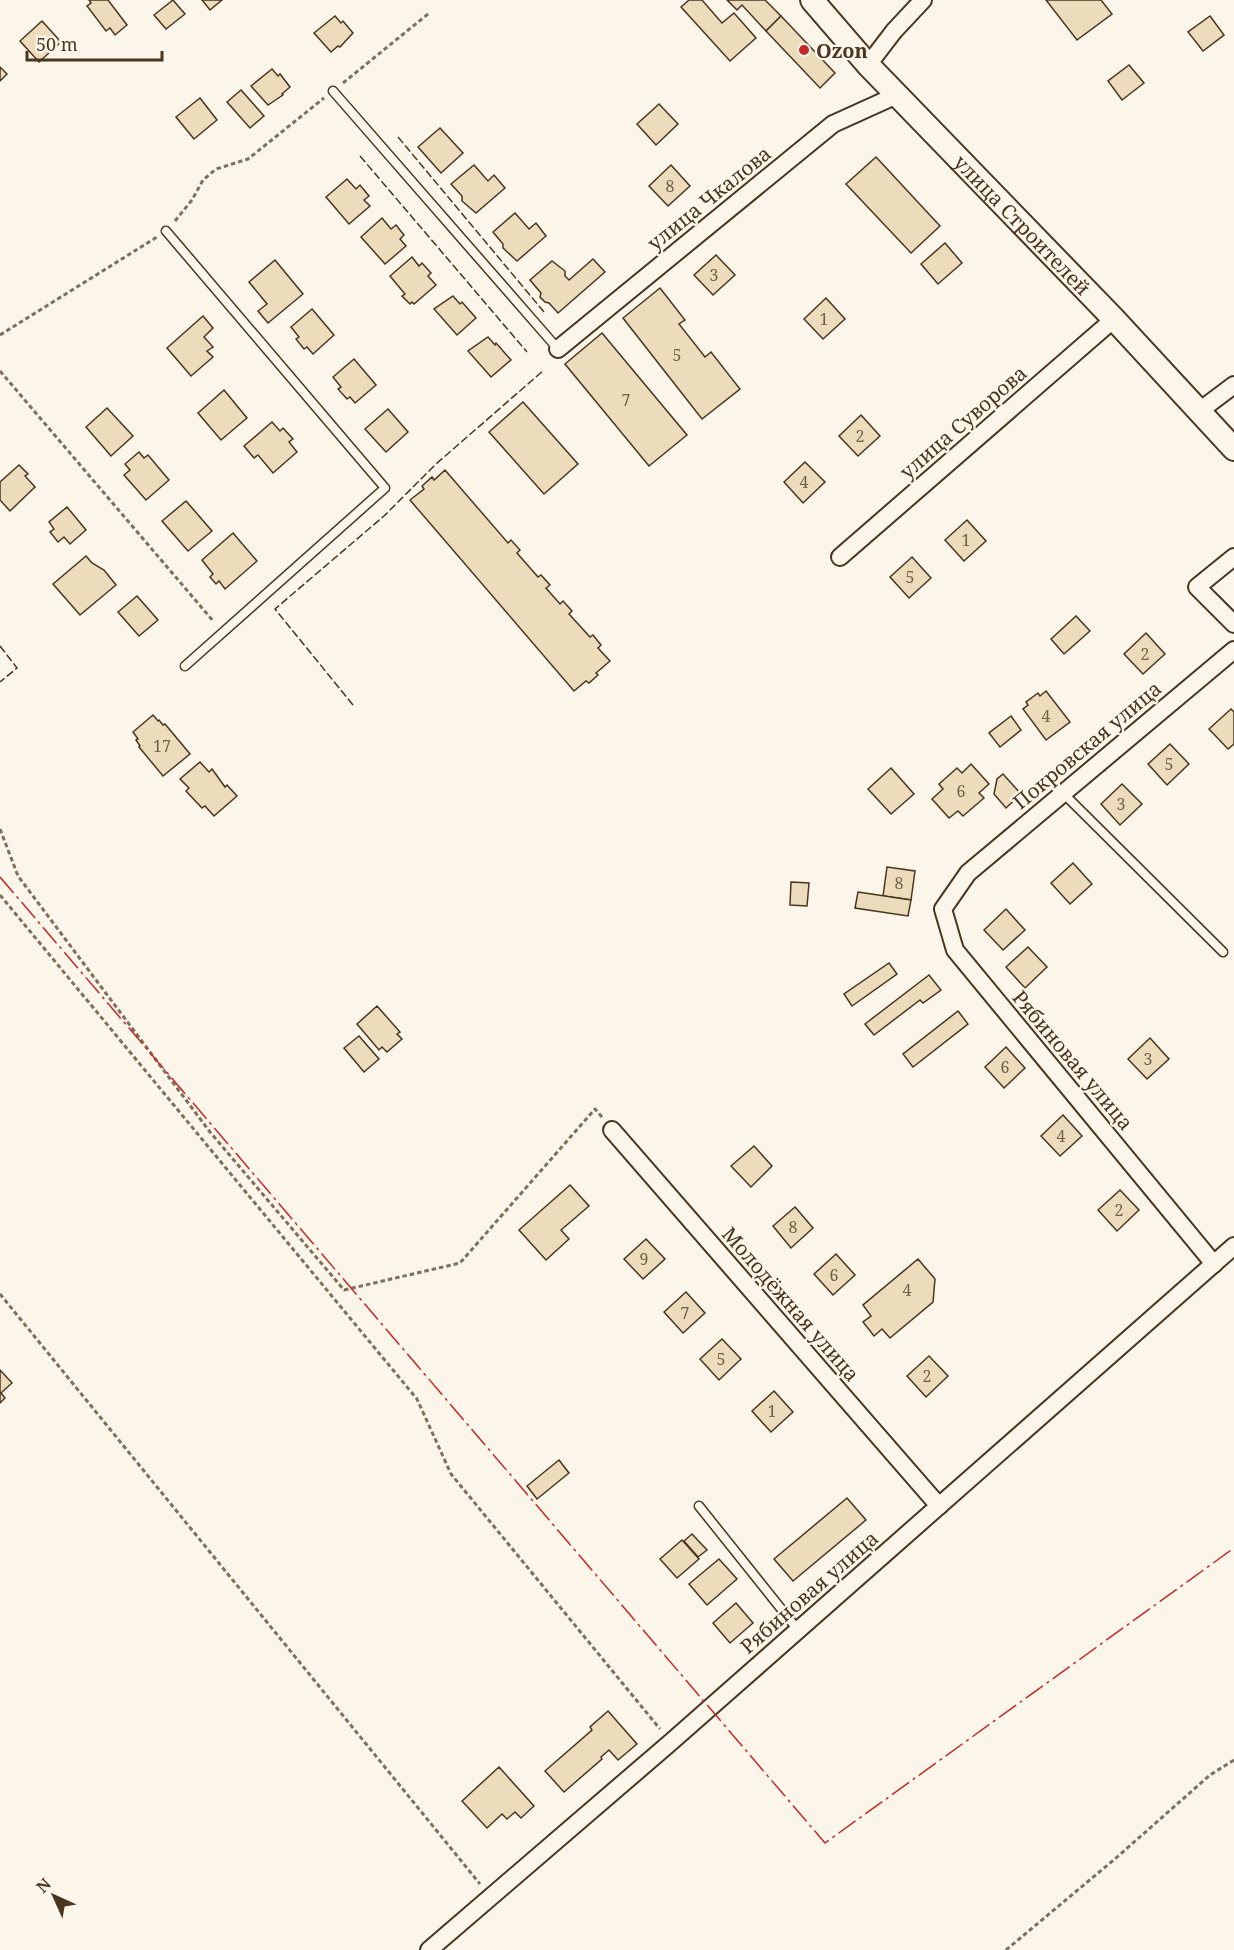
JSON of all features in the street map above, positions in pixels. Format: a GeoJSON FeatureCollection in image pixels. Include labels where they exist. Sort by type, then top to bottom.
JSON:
{"type":"FeatureCollection","features":[{"type":"Feature","properties":{"kind":"main road","name":"улица Строителей"},"geometry":{"type":"LineString","coordinates":[[812,0],[868,65],[1114,319],[1234,449]]}},
{"type":"Feature","properties":{"kind":"street"},"geometry":{"type":"LineString","coordinates":[[868,65],[894,31],[923,0]]}},
{"type":"Feature","properties":{"kind":"street","name":"улица Чкалова"},"geometry":{"type":"LineString","coordinates":[[558,349],[833,124],[897,95]]}},
{"type":"Feature","properties":{"kind":"street","name":"улица Суворова"},"geometry":{"type":"LineString","coordinates":[[840,557],[1114,319]]}},
{"type":"Feature","properties":{"kind":"street"},"geometry":{"type":"LineString","coordinates":[[1198,412],[1234,385]]}},
{"type":"Feature","properties":{"kind":"street"},"geometry":{"type":"LineString","coordinates":[[1234,557],[1197,587],[1234,624]]}},
{"type":"Feature","properties":{"kind":"street","name":"Покровская улица"},"geometry":{"type":"LineString","coordinates":[[968,873],[1234,650]]}},
{"type":"Feature","properties":{"kind":"street","name":"Рябиновая улица"},"geometry":{"type":"LineString","coordinates":[[968,873],[943,909],[955,950],[1214,1264]]}},
{"type":"Feature","properties":{"kind":"street","name":"Молодёжная улица"},"geometry":{"type":"LineString","coordinates":[[612,1130],[939,1506]]}},
{"type":"Feature","properties":{"kind":"street","name":"Рябиновая улица"},"geometry":{"type":"LineString","coordinates":[[429,1950],[671,1742],[1234,1246]]}},
{"type":"Feature","properties":{"kind":"lane"},"geometry":{"type":"LineString","coordinates":[[333,91],[558,349]]}},
{"type":"Feature","properties":{"kind":"lane"},"geometry":{"type":"LineString","coordinates":[[166,231],[385,488],[185,666]]}},
{"type":"Feature","properties":{"kind":"lane"},"geometry":{"type":"LineString","coordinates":[[1063,793],[1223,952]]}},
{"type":"Feature","properties":{"kind":"lane"},"geometry":{"type":"LineString","coordinates":[[699,1506],[798,1630]]}},
{"type":"Feature","properties":{"kind":"path"},"geometry":{"type":"LineString","coordinates":[[0,335],[166,231],[192,200],[203,180],[216,170],[248,159],[429,14]]}},
{"type":"Feature","properties":{"kind":"path"},"geometry":{"type":"LineString","coordinates":[[0,371],[223,632]]}},
{"type":"Feature","properties":{"kind":"path"},"geometry":{"type":"LineString","coordinates":[[0,829],[18,876],[210,1132],[344,1290],[460,1263],[596,1109],[612,1130]]}},
{"type":"Feature","properties":{"kind":"path"},"geometry":{"type":"LineString","coordinates":[[0,895],[417,1399],[451,1474],[671,1742]]}},
{"type":"Feature","properties":{"kind":"path"},"geometry":{"type":"LineString","coordinates":[[0,1294],[491,1898]]}},
{"type":"Feature","properties":{"kind":"path"},"geometry":{"type":"LineString","coordinates":[[1006,1950],[1210,1775],[1234,1760]]}},
{"type":"Feature","properties":{"kind":"building"},"geometry":{"type":"Polygon","coordinates":[[[89,0],[108,0],[127,25],[115,35],[110,28],[106,31],[87,6],[91,3],[89,0]]]}},
{"type":"Feature","properties":{"kind":"building"},"geometry":{"type":"Polygon","coordinates":[[[173,0],[185,14],[166,29],[154,15],[173,0]]]}},
{"type":"Feature","properties":{"kind":"building"},"geometry":{"type":"Polygon","coordinates":[[[202,0],[222,0],[210,10],[202,0]]]}},
{"type":"Feature","properties":{"kind":"building"},"geometry":{"type":"Polygon","coordinates":[[[689,0],[702,0],[722,23],[734,13],[756,38],[730,61],[681,7],[689,0]]]}},
{"type":"Feature","properties":{"kind":"building"},"geometry":{"type":"Polygon","coordinates":[[[727,0],[765,0],[781,16],[766,31],[742,5],[737,10],[727,0]]]}},
{"type":"Feature","properties":{"kind":"building"},"geometry":{"type":"Polygon","coordinates":[[[1046,0],[1101,0],[1112,14],[1077,40],[1046,0]]]}},
{"type":"Feature","properties":{"kind":"building"},"geometry":{"type":"Polygon","coordinates":[[[335,16],[341,23],[343,21],[353,33],[340,47],[338,46],[331,52],[314,33],[335,16]]]}},
{"type":"Feature","properties":{"kind":"building"},"geometry":{"type":"Polygon","coordinates":[[[781,16],[835,73],[820,88],[766,31],[781,16]]]}},
{"type":"Feature","properties":{"kind":"building"},"geometry":{"type":"Polygon","coordinates":[[[1210,16],[1224,35],[1203,51],[1188,32],[1210,16]]]}},
{"type":"Feature","properties":{"kind":"building"},"geometry":{"type":"Polygon","coordinates":[[[42,21],[61,42],[39,62],[20,41],[42,21]]]}},
{"type":"Feature","properties":{"kind":"building"},"geometry":{"type":"Polygon","coordinates":[[[1129,65],[1144,83],[1122,100],[1108,81],[1129,65]]]}},
{"type":"Feature","properties":{"kind":"building"},"geometry":{"type":"Polygon","coordinates":[[[0,67],[7,74],[0,81],[0,67]]]}},
{"type":"Feature","properties":{"kind":"building"},"geometry":{"type":"Polygon","coordinates":[[[272,69],[278,76],[280,74],[290,87],[268,105],[251,86],[272,69]]]}},
{"type":"Feature","properties":{"kind":"building"},"geometry":{"type":"Polygon","coordinates":[[[241,90],[264,116],[250,128],[227,102],[241,90]]]}},
{"type":"Feature","properties":{"kind":"building"},"geometry":{"type":"Polygon","coordinates":[[[200,98],[217,120],[194,139],[176,117],[200,98]]]}},
{"type":"Feature","properties":{"kind":"building"},"geometry":{"type":"Polygon","coordinates":[[[659,104],[678,124],[656,145],[637,124],[659,104]]]}},
{"type":"Feature","properties":{"kind":"building"},"geometry":{"type":"Polygon","coordinates":[[[440,128],[463,153],[441,173],[418,147],[440,128]]]}},
{"type":"Feature","properties":{"kind":"building"},"geometry":{"type":"Polygon","coordinates":[[[876,157],[940,226],[911,253],[846,184],[876,157]]]}},
{"type":"Feature","properties":{"kind":"building"},"geometry":{"type":"Polygon","coordinates":[[[474,165],[488,181],[494,175],[505,188],[476,213],[462,201],[462,196],[451,184],[474,165]]]}},
{"type":"Feature","properties":{"kind":"building"},"geometry":{"type":"Polygon","coordinates":[[[671,165],[690,186],[668,206],[649,186],[671,165]]]}},
{"type":"Feature","properties":{"kind":"building"},"geometry":{"type":"Polygon","coordinates":[[[347,179],[356,189],[360,185],[369,196],[364,200],[370,206],[349,224],[326,197],[347,179]]]}},
{"type":"Feature","properties":{"kind":"building"},"geometry":{"type":"Polygon","coordinates":[[[515,213],[529,229],[536,223],[546,236],[517,261],[503,248],[503,244],[493,232],[515,213]]]}},
{"type":"Feature","properties":{"kind":"building"},"geometry":{"type":"Polygon","coordinates":[[[382,218],[391,229],[396,225],[404,235],[400,239],[406,246],[385,264],[361,237],[382,218]]]}},
{"type":"Feature","properties":{"kind":"building"},"geometry":{"type":"Polygon","coordinates":[[[945,243],[962,263],[938,284],[921,264],[945,243]]]}},
{"type":"Feature","properties":{"kind":"building"},"geometry":{"type":"Polygon","coordinates":[[[716,255],[735,275],[713,295],[694,275],[716,255]]]}},
{"type":"Feature","properties":{"kind":"building"},"geometry":{"type":"Polygon","coordinates":[[[412,257],[419,266],[422,263],[431,273],[428,276],[436,285],[414,304],[412,302],[410,304],[402,296],[405,294],[390,276],[412,257]]]}},
{"type":"Feature","properties":{"kind":"building"},"geometry":{"type":"Polygon","coordinates":[[[593,259],[605,272],[558,313],[540,297],[541,293],[530,280],[552,261],[565,271],[565,276],[569,280],[593,259]]]}},
{"type":"Feature","properties":{"kind":"building"},"geometry":{"type":"Polygon","coordinates":[[[275,260],[303,294],[268,323],[258,311],[267,304],[249,282],[275,260]]]}},
{"type":"Feature","properties":{"kind":"building"},"geometry":{"type":"Polygon","coordinates":[[[660,288],[685,320],[679,324],[705,357],[711,352],[740,389],[702,419],[623,318],[660,288]]]}},
{"type":"Feature","properties":{"kind":"building"},"geometry":{"type":"Polygon","coordinates":[[[453,296],[460,304],[462,302],[476,318],[457,335],[434,309],[453,296]]]}},
{"type":"Feature","properties":{"kind":"building"},"geometry":{"type":"Polygon","coordinates":[[[826,298],[845,319],[823,339],[804,319],[826,298]]]}},
{"type":"Feature","properties":{"kind":"building"},"geometry":{"type":"Polygon","coordinates":[[[312,309],[334,335],[313,354],[307,347],[304,349],[296,339],[299,337],[291,327],[312,309]]]}},
{"type":"Feature","properties":{"kind":"building"},"geometry":{"type":"Polygon","coordinates":[[[203,316],[213,328],[204,337],[213,347],[207,351],[213,357],[191,376],[167,348],[203,316]]]}},
{"type":"Feature","properties":{"kind":"building"},"geometry":{"type":"Polygon","coordinates":[[[602,333],[687,435],[649,466],[565,364],[602,333]]]}},
{"type":"Feature","properties":{"kind":"building"},"geometry":{"type":"Polygon","coordinates":[[[488,337],[511,360],[491,377],[468,351],[488,337]]]}},
{"type":"Feature","properties":{"kind":"building"},"geometry":{"type":"Polygon","coordinates":[[[354,359],[376,385],[355,403],[350,397],[347,399],[338,389],[341,387],[333,377],[354,359]]]}},
{"type":"Feature","properties":{"kind":"building"},"geometry":{"type":"Polygon","coordinates":[[[224,390],[247,418],[221,440],[198,413],[224,390]]]}},
{"type":"Feature","properties":{"kind":"building"},"geometry":{"type":"Polygon","coordinates":[[[523,402],[578,464],[544,494],[489,432],[523,402]]]}},
{"type":"Feature","properties":{"kind":"building"},"geometry":{"type":"Polygon","coordinates":[[[107,408],[133,436],[111,456],[86,427],[107,408]]]}},
{"type":"Feature","properties":{"kind":"building"},"geometry":{"type":"Polygon","coordinates":[[[388,409],[408,432],[386,452],[365,429],[388,409]]]}},
{"type":"Feature","properties":{"kind":"building"},"geometry":{"type":"Polygon","coordinates":[[[861,415],[880,436],[858,456],[839,436],[861,415]]]}},
{"type":"Feature","properties":{"kind":"building"},"geometry":{"type":"Polygon","coordinates":[[[272,422],[280,431],[283,428],[293,439],[289,442],[297,452],[273,473],[258,455],[254,458],[244,446],[272,422]]]}},
{"type":"Feature","properties":{"kind":"building"},"geometry":{"type":"Polygon","coordinates":[[[139,452],[144,458],[148,455],[169,480],[146,500],[124,475],[130,470],[125,464],[139,452]]]}},
{"type":"Feature","properties":{"kind":"building"},"geometry":{"type":"Polygon","coordinates":[[[805,462],[825,482],[803,503],[784,482],[805,462]]]}},
{"type":"Feature","properties":{"kind":"building"},"geometry":{"type":"Polygon","coordinates":[[[19,465],[28,474],[25,476],[35,487],[10,511],[0,500],[0,482],[19,465]]]}},
{"type":"Feature","properties":{"kind":"building"},"geometry":{"type":"Polygon","coordinates":[[[445,470],[508,543],[511,540],[520,550],[517,553],[538,577],[541,575],[550,585],[546,588],[560,604],[563,601],[572,611],[569,614],[590,637],[593,635],[601,645],[598,648],[610,661],[596,673],[598,675],[589,683],[586,681],[574,691],[410,500],[424,489],[422,486],[432,477],[434,480],[445,470]]]}},
{"type":"Feature","properties":{"kind":"building"},"geometry":{"type":"Polygon","coordinates":[[[186,501],[212,531],[188,551],[162,521],[186,501]]]}},
{"type":"Feature","properties":{"kind":"building"},"geometry":{"type":"Polygon","coordinates":[[[67,507],[86,530],[70,544],[64,537],[58,542],[50,532],[54,529],[49,522],[67,507]]]}},
{"type":"Feature","properties":{"kind":"building"},"geometry":{"type":"Polygon","coordinates":[[[967,520],[986,541],[964,561],[945,540],[967,520]]]}},
{"type":"Feature","properties":{"kind":"building"},"geometry":{"type":"Polygon","coordinates":[[[233,533],[257,561],[225,589],[219,581],[216,584],[210,577],[213,574],[202,560],[233,533]]]}},
{"type":"Feature","properties":{"kind":"building"},"geometry":{"type":"Polygon","coordinates":[[[86,556],[92,563],[104,570],[116,585],[80,615],[53,584],[86,556]]]}},
{"type":"Feature","properties":{"kind":"building"},"geometry":{"type":"Polygon","coordinates":[[[912,557],[931,578],[909,598],[890,577],[912,557]]]}},
{"type":"Feature","properties":{"kind":"building"},"geometry":{"type":"Polygon","coordinates":[[[137,596],[158,620],[139,636],[118,612],[137,596]]]}},
{"type":"Feature","properties":{"kind":"building"},"geometry":{"type":"Polygon","coordinates":[[[1076,616],[1090,631],[1064,654],[1051,639],[1076,616]]]}},
{"type":"Feature","properties":{"kind":"building"},"geometry":{"type":"Polygon","coordinates":[[[1146,633],[1165,654],[1143,674],[1124,654],[1146,633]]]}},
{"type":"Feature","properties":{"kind":"building"},"geometry":{"type":"Polygon","coordinates":[[[1046,691],[1070,722],[1046,740],[1023,709],[1028,705],[1026,702],[1038,693],[1040,696],[1046,691]]]}},
{"type":"Feature","properties":{"kind":"building"},"geometry":{"type":"Polygon","coordinates":[[[1231,709],[1234,712],[1234,744],[1228,749],[1209,729],[1231,709]]]}},
{"type":"Feature","properties":{"kind":"building"},"geometry":{"type":"Polygon","coordinates":[[[153,715],[163,725],[165,724],[190,754],[163,776],[139,747],[136,740],[138,739],[133,732],[153,715]]]}},
{"type":"Feature","properties":{"kind":"building"},"geometry":{"type":"Polygon","coordinates":[[[1011,716],[1021,730],[1000,747],[989,733],[1011,716]]]}},
{"type":"Feature","properties":{"kind":"building"},"geometry":{"type":"Polygon","coordinates":[[[1170,744],[1189,764],[1167,785],[1148,764],[1170,744]]]}},
{"type":"Feature","properties":{"kind":"building"},"geometry":{"type":"Polygon","coordinates":[[[200,762],[209,772],[212,769],[225,787],[227,785],[237,796],[214,816],[205,806],[202,808],[186,791],[189,788],[180,779],[200,762]]]}},
{"type":"Feature","properties":{"kind":"building"},"geometry":{"type":"Polygon","coordinates":[[[971,764],[989,784],[979,793],[984,798],[963,816],[958,811],[949,818],[932,799],[943,789],[939,784],[957,768],[962,773],[971,764]]]}},
{"type":"Feature","properties":{"kind":"building"},"geometry":{"type":"Polygon","coordinates":[[[891,768],[914,794],[891,814],[868,789],[891,768]]]}},
{"type":"Feature","properties":{"kind":"building"},"geometry":{"type":"Polygon","coordinates":[[[1003,774],[1021,794],[1006,808],[994,794],[997,779],[1003,774]]]}},
{"type":"Feature","properties":{"kind":"building"},"geometry":{"type":"Polygon","coordinates":[[[1122,784],[1142,804],[1120,825],[1101,804],[1122,784]]]}},
{"type":"Feature","properties":{"kind":"building"},"geometry":{"type":"Polygon","coordinates":[[[1073,863],[1092,884],[1070,904],[1051,883],[1073,863]]]}},
{"type":"Feature","properties":{"kind":"building"},"geometry":{"type":"Polygon","coordinates":[[[887,867],[915,871],[911,900],[883,896],[887,867]]]}},
{"type":"Feature","properties":{"kind":"building"},"geometry":{"type":"Polygon","coordinates":[[[791,882],[809,883],[807,906],[790,905],[791,882]]]}},
{"type":"Feature","properties":{"kind":"building"},"geometry":{"type":"Polygon","coordinates":[[[858,892],[911,900],[908,916],[855,908],[858,892]]]}},
{"type":"Feature","properties":{"kind":"building"},"geometry":{"type":"Polygon","coordinates":[[[1006,909],[1025,930],[1003,950],[984,930],[1006,909]]]}},
{"type":"Feature","properties":{"kind":"building"},"geometry":{"type":"Polygon","coordinates":[[[1028,947],[1047,967],[1025,988],[1006,967],[1028,947]]]}},
{"type":"Feature","properties":{"kind":"building"},"geometry":{"type":"Polygon","coordinates":[[[889,963],[897,974],[852,1006],[844,994],[889,963]]]}},
{"type":"Feature","properties":{"kind":"building"},"geometry":{"type":"Polygon","coordinates":[[[929,975],[941,990],[923,1003],[920,1000],[874,1035],[865,1024],[929,975]]]}},
{"type":"Feature","properties":{"kind":"building"},"geometry":{"type":"Polygon","coordinates":[[[377,1006],[400,1032],[397,1034],[402,1039],[387,1052],[382,1047],[379,1050],[357,1024],[377,1006]]]}},
{"type":"Feature","properties":{"kind":"building"},"geometry":{"type":"Polygon","coordinates":[[[958,1011],[968,1024],[913,1067],[903,1054],[958,1011]]]}},
{"type":"Feature","properties":{"kind":"building"},"geometry":{"type":"Polygon","coordinates":[[[359,1036],[379,1059],[364,1072],[344,1048],[359,1036]]]}},
{"type":"Feature","properties":{"kind":"building"},"geometry":{"type":"Polygon","coordinates":[[[1150,1038],[1169,1059],[1147,1079],[1128,1059],[1150,1038]]]}},
{"type":"Feature","properties":{"kind":"building"},"geometry":{"type":"Polygon","coordinates":[[[1006,1047],[1025,1068],[1004,1088],[985,1067],[1006,1047]]]}},
{"type":"Feature","properties":{"kind":"building"},"geometry":{"type":"Polygon","coordinates":[[[1063,1115],[1082,1136],[1060,1156],[1041,1136],[1063,1115]]]}},
{"type":"Feature","properties":{"kind":"building"},"geometry":{"type":"Polygon","coordinates":[[[754,1146],[772,1166],[751,1187],[731,1166],[754,1146]]]}},
{"type":"Feature","properties":{"kind":"building"},"geometry":{"type":"Polygon","coordinates":[[[570,1185],[589,1206],[561,1230],[569,1239],[546,1260],[519,1230],[570,1185]]]}},
{"type":"Feature","properties":{"kind":"building"},"geometry":{"type":"Polygon","coordinates":[[[1120,1190],[1139,1210],[1117,1231],[1098,1210],[1120,1190]]]}},
{"type":"Feature","properties":{"kind":"building"},"geometry":{"type":"Polygon","coordinates":[[[795,1207],[813,1228],[791,1248],[773,1226],[795,1207]]]}},
{"type":"Feature","properties":{"kind":"building"},"geometry":{"type":"Polygon","coordinates":[[[646,1239],[665,1259],[643,1279],[624,1259],[646,1239]]]}},
{"type":"Feature","properties":{"kind":"building"},"geometry":{"type":"Polygon","coordinates":[[[836,1254],[855,1275],[833,1295],[814,1274],[836,1254]]]}},
{"type":"Feature","properties":{"kind":"building"},"geometry":{"type":"Polygon","coordinates":[[[918,1259],[935,1279],[933,1302],[890,1338],[882,1329],[874,1336],[863,1322],[871,1316],[863,1305],[918,1259]]]}},
{"type":"Feature","properties":{"kind":"building"},"geometry":{"type":"Polygon","coordinates":[[[686,1292],[705,1313],[683,1333],[664,1312],[686,1292]]]}},
{"type":"Feature","properties":{"kind":"building"},"geometry":{"type":"Polygon","coordinates":[[[722,1339],[741,1359],[719,1380],[700,1359],[722,1339]]]}},
{"type":"Feature","properties":{"kind":"building"},"geometry":{"type":"Polygon","coordinates":[[[929,1356],[948,1376],[926,1397],[907,1376],[929,1356]]]}},
{"type":"Feature","properties":{"kind":"building"},"geometry":{"type":"Polygon","coordinates":[[[0,1370],[12,1383],[1,1393],[5,1398],[0,1403],[0,1370]]]}},
{"type":"Feature","properties":{"kind":"building"},"geometry":{"type":"Polygon","coordinates":[[[774,1391],[793,1412],[771,1432],[752,1411],[774,1391]]]}},
{"type":"Feature","properties":{"kind":"building"},"geometry":{"type":"Polygon","coordinates":[[[559,1460],[569,1473],[537,1499],[527,1486],[559,1460]]]}},
{"type":"Feature","properties":{"kind":"building"},"geometry":{"type":"Polygon","coordinates":[[[847,1498],[866,1520],[793,1581],[774,1559],[847,1498]]]}},
{"type":"Feature","properties":{"kind":"building"},"geometry":{"type":"Polygon","coordinates":[[[692,1534],[707,1550],[698,1557],[684,1541],[692,1534]]]}},
{"type":"Feature","properties":{"kind":"building"},"geometry":{"type":"Polygon","coordinates":[[[682,1540],[699,1559],[677,1578],[660,1559],[682,1540]]]}},
{"type":"Feature","properties":{"kind":"building"},"geometry":{"type":"Polygon","coordinates":[[[719,1559],[737,1579],[707,1605],[689,1584],[719,1559]]]}},
{"type":"Feature","properties":{"kind":"building"},"geometry":{"type":"Polygon","coordinates":[[[736,1603],[753,1623],[730,1643],[713,1623],[736,1603]]]}},
{"type":"Feature","properties":{"kind":"building"},"geometry":{"type":"Polygon","coordinates":[[[608,1711],[637,1744],[618,1760],[609,1750],[601,1757],[602,1759],[564,1792],[545,1771],[592,1730],[590,1727],[608,1711]]]}},
{"type":"Feature","properties":{"kind":"building"},"geometry":{"type":"Polygon","coordinates":[[[499,1767],[534,1806],[521,1818],[515,1812],[507,1819],[502,1814],[487,1828],[462,1801],[499,1767]]]}},
{"type":"Feature","properties":{"kind":"fence"},"geometry":{"type":"LineString","coordinates":[[398,137],[544,312]]}},
{"type":"Feature","properties":{"kind":"fence"},"geometry":{"type":"LineString","coordinates":[[360,156],[527,352]]}},
{"type":"Feature","properties":{"kind":"fence"},"geometry":{"type":"LineString","coordinates":[[353,705],[275,609],[384,516],[436,464],[544,370]]}},
{"type":"Feature","properties":{"kind":"fence"},"geometry":{"type":"LineString","coordinates":[[0,646],[17,668],[0,682]]}},
{"type":"Feature","properties":{"kind":"power"},"geometry":{"type":"LineString","coordinates":[[0,877],[825,1843],[1234,1548]]}},
{"type":"Feature","properties":{"kind":"place","name":"Ozon"},"geometry":{"type":"Point","coordinates":[804,50]}}]}
